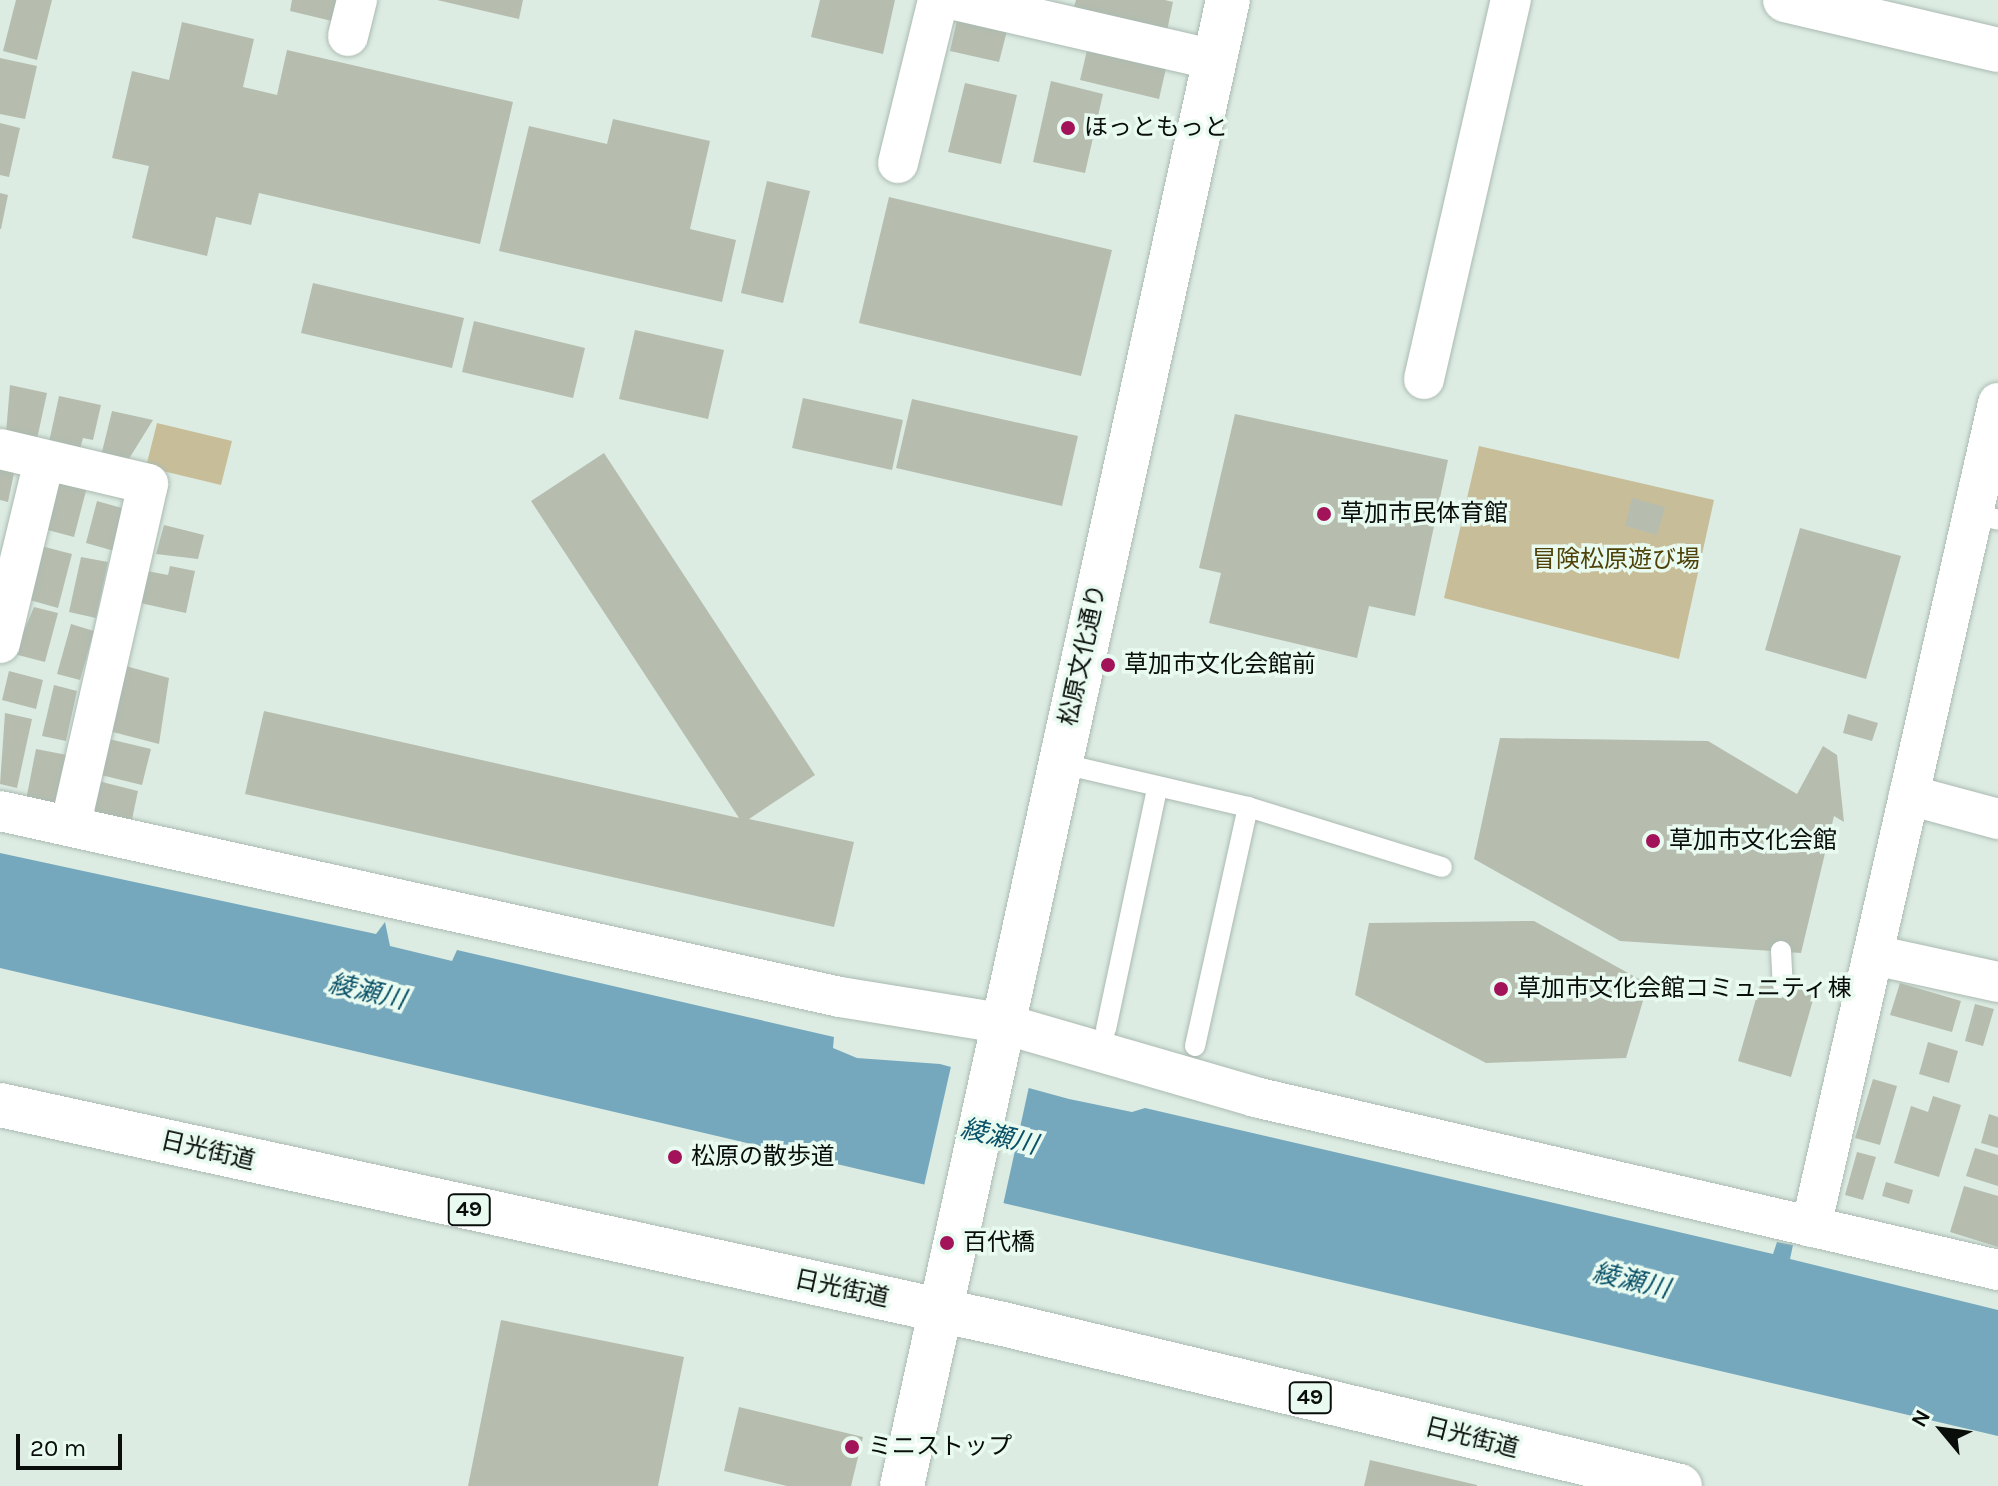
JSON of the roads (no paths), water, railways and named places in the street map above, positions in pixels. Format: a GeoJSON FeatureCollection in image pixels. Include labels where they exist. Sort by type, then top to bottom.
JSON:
{"type":"FeatureCollection","features":[{"type":"Feature","properties":{"kind":"main road","name":"松原文化通り"},"geometry":{"type":"LineString","coordinates":[[902,1486],[998,1036],[1228,0]]}},
{"type":"Feature","properties":{"kind":"main road"},"geometry":{"type":"LineString","coordinates":[[1785,0],[1998,50]]}},
{"type":"Feature","properties":{"kind":"main road","name":"日光街道"},"geometry":{"type":"LineString","coordinates":[[0,1105],[940,1310],[1680,1486]]}},
{"type":"Feature","properties":{"kind":"street"},"geometry":{"type":"LineString","coordinates":[[898,163],[938,0]]}},
{"type":"Feature","properties":{"kind":"street"},"geometry":{"type":"LineString","coordinates":[[955,0],[1215,60]]}},
{"type":"Feature","properties":{"kind":"street"},"geometry":{"type":"LineString","coordinates":[[1424,379],[1511,0]]}},
{"type":"Feature","properties":{"kind":"street"},"geometry":{"type":"LineString","coordinates":[[1811,1227],[1909,795],[1986,517],[1998,403]]}},
{"type":"Feature","properties":{"kind":"street"},"geometry":{"type":"LineString","coordinates":[[0,449],[148,484],[70,826]]}},
{"type":"Feature","properties":{"kind":"street"},"geometry":{"type":"LineString","coordinates":[[0,643],[44,461]]}},
{"type":"Feature","properties":{"kind":"street"},"geometry":{"type":"LineString","coordinates":[[1909,795],[1998,819]]}},
{"type":"Feature","properties":{"kind":"street"},"geometry":{"type":"LineString","coordinates":[[0,811],[840,997],[1998,1270]]}},
{"type":"Feature","properties":{"kind":"street"},"geometry":{"type":"LineString","coordinates":[[1874,955],[1998,982]]}},
{"type":"Feature","properties":{"kind":"lane"},"geometry":{"type":"LineString","coordinates":[[1059,763],[1157,789],[1248,807],[1442,867]]}},
{"type":"Feature","properties":{"kind":"lane"},"geometry":{"type":"LineString","coordinates":[[1106,1029],[1157,789]]}},
{"type":"Feature","properties":{"kind":"lane"},"geometry":{"type":"LineString","coordinates":[[1195,1046],[1248,807]]}},
{"type":"Feature","properties":{"kind":"lane"},"geometry":{"type":"LineString","coordinates":[[1781,951],[1783,984]]}},
{"type":"Feature","properties":{"kind":"water","name":"綾瀬川"},"geometry":{"type":"Polygon","coordinates":[[[0,853],[376,934],[385,922],[390,946],[452,961],[457,950],[834,1037],[833,1048],[857,1058],[940,1064],[1069,1099],[1132,1112],[1145,1108],[1773,1254],[1777,1242],[1793,1245],[1790,1259],[1998,1310],[1998,1436],[0,968],[0,853]]]}},
{"type":"Feature","properties":{"kind":"place","name":"ほっともっと"},"geometry":{"type":"Point","coordinates":[1068,128]}},
{"type":"Feature","properties":{"kind":"place","name":"草加市民体育館"},"geometry":{"type":"Point","coordinates":[1324,514]}},
{"type":"Feature","properties":{"kind":"place","name":"草加市文化会館前"},"geometry":{"type":"Point","coordinates":[1108,665]}},
{"type":"Feature","properties":{"kind":"place","name":"草加市文化会館"},"geometry":{"type":"Point","coordinates":[1653,841]}},
{"type":"Feature","properties":{"kind":"place","name":"草加市文化会館コミュニティ棟"},"geometry":{"type":"Point","coordinates":[1501,989]}},
{"type":"Feature","properties":{"kind":"place","name":"松原の散歩道"},"geometry":{"type":"Point","coordinates":[675,1157]}},
{"type":"Feature","properties":{"kind":"place","name":"百代橋"},"geometry":{"type":"Point","coordinates":[947,1243]}},
{"type":"Feature","properties":{"kind":"place","name":"ミニストップ"},"geometry":{"type":"Point","coordinates":[852,1447]}},
{"type":"Feature","properties":{"kind":"park label","name":"冒険松原遊び場"},"geometry":{"type":"Point","coordinates":[1616,560]}}]}
